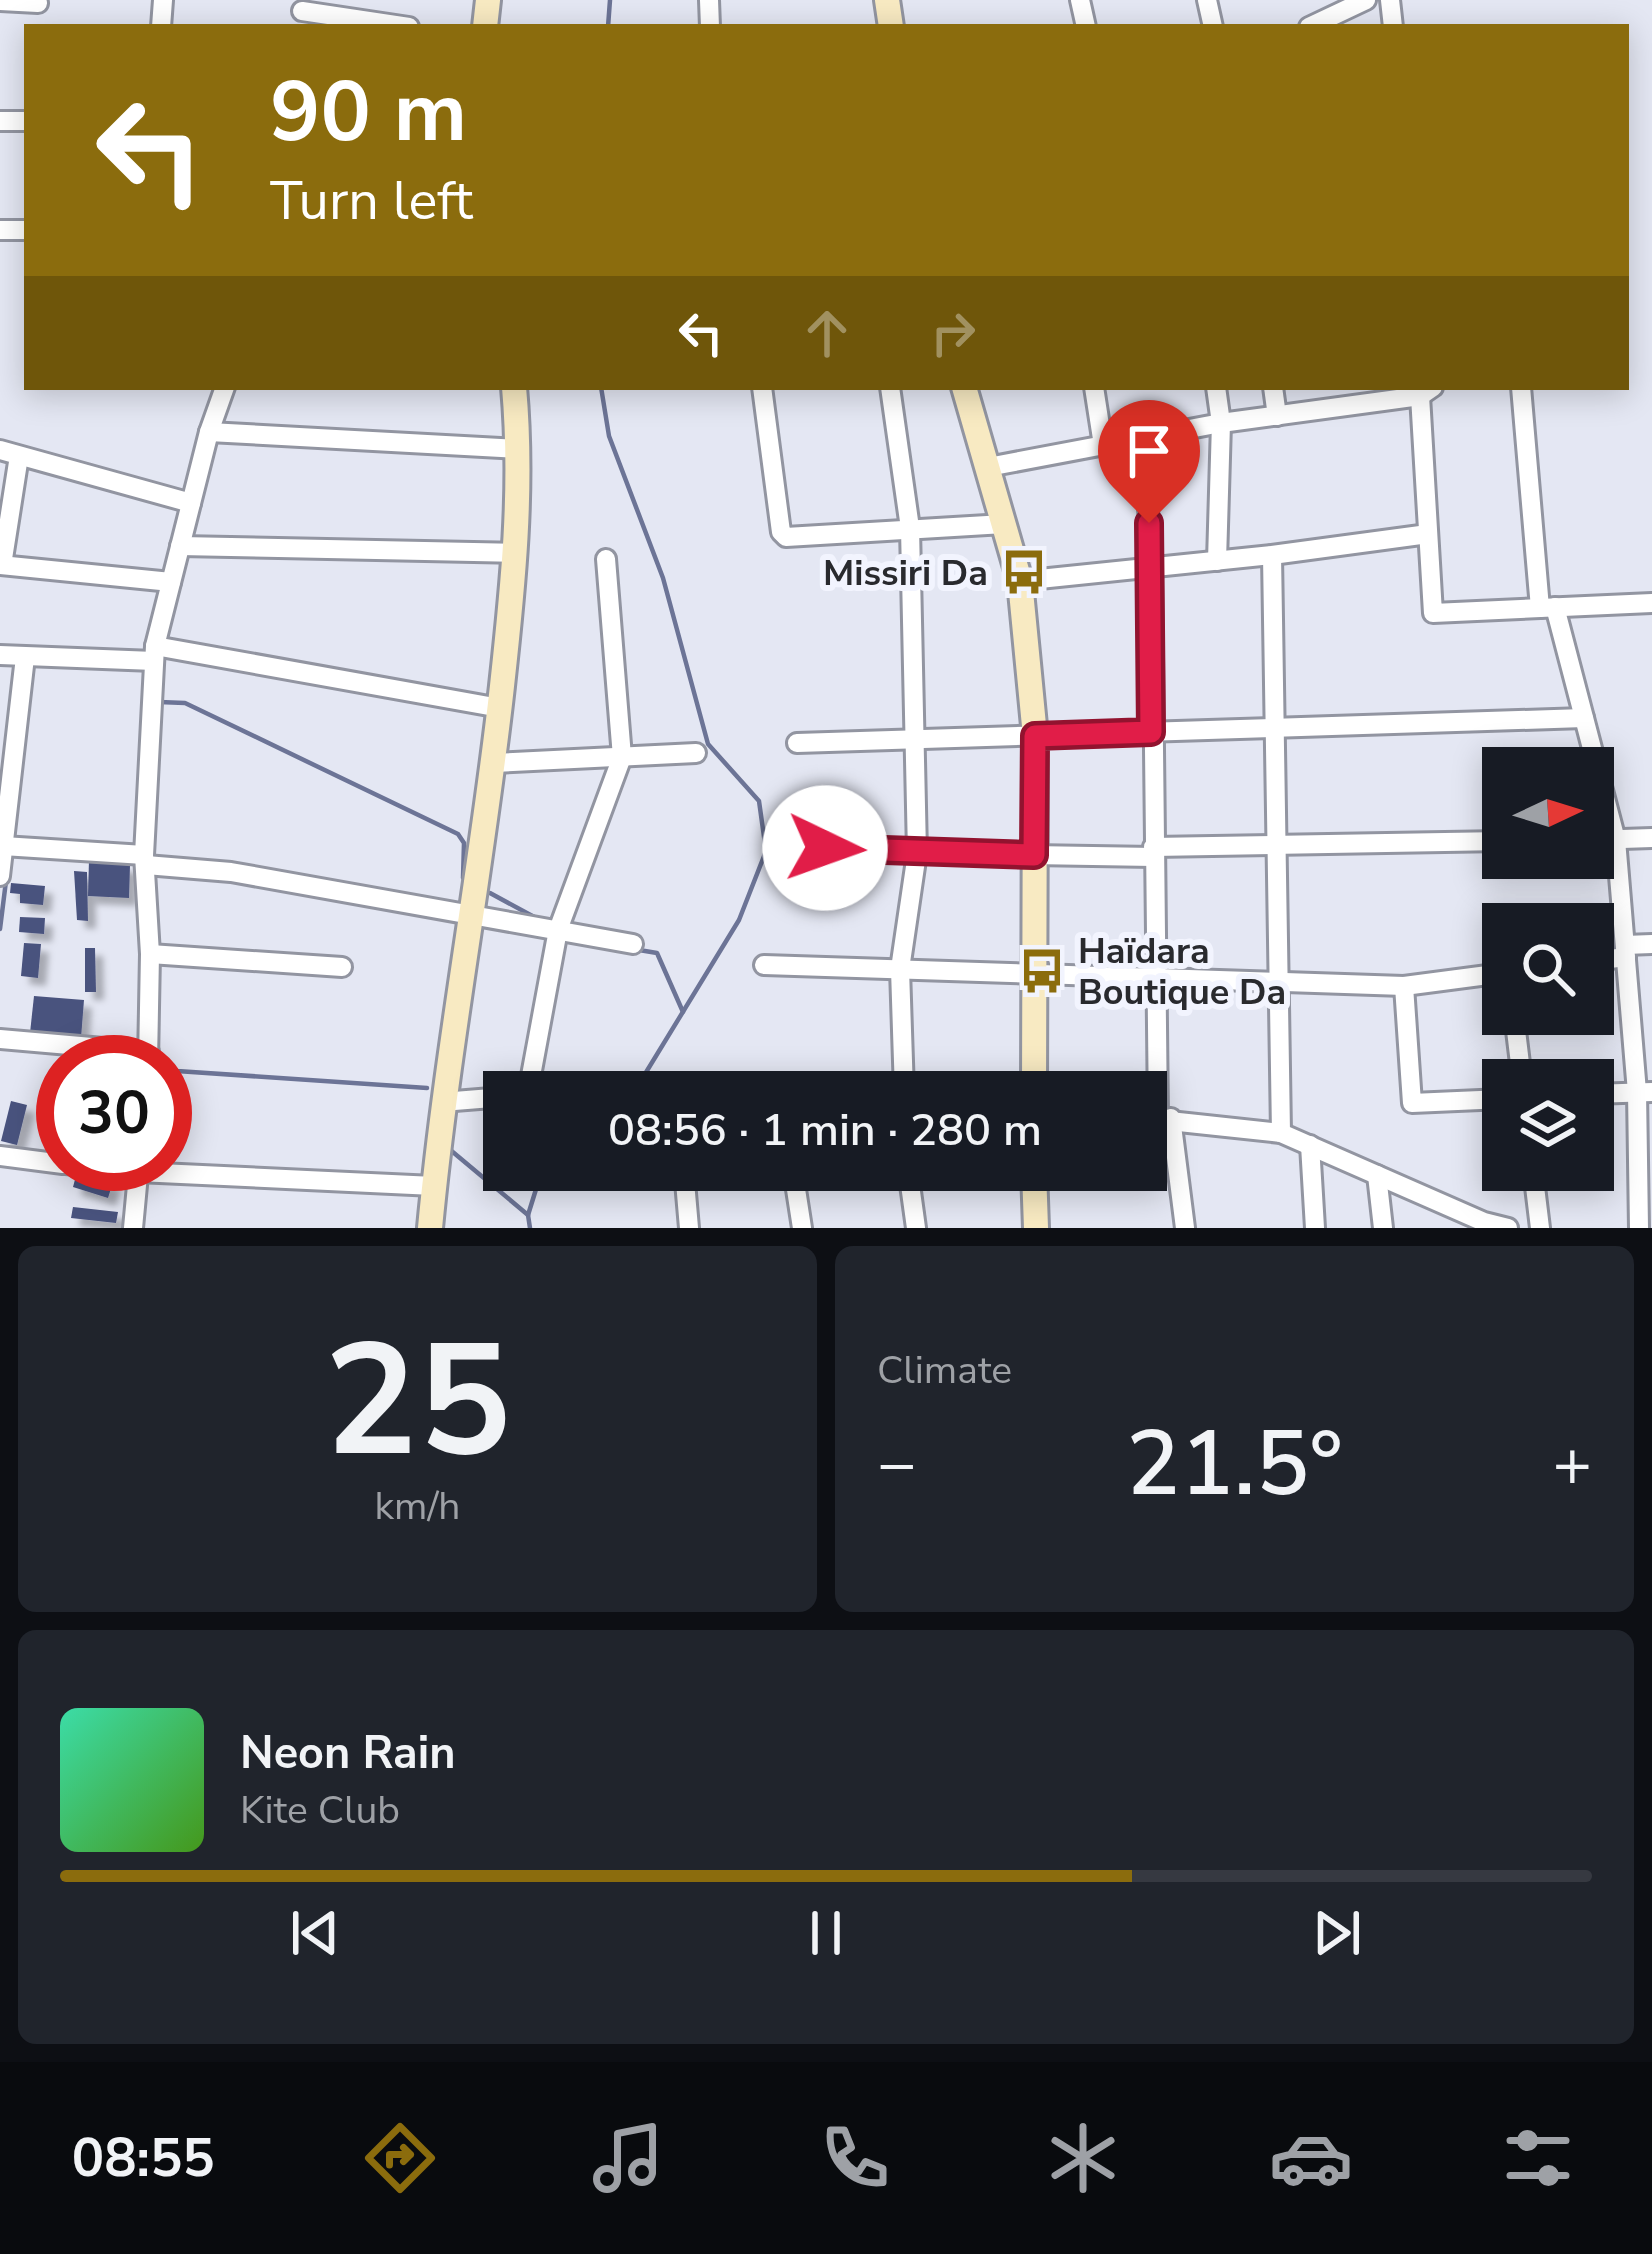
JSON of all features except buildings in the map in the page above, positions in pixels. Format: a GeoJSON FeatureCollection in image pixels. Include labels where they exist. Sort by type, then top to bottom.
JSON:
{"type":"FeatureCollection","features":[{"type":"Feature","properties":{"kind":"street"},"geometry":{"type":"LineString","coordinates":[[1322,24],[1366,0]]}},
{"type":"Feature","properties":{"kind":"street"},"geometry":{"type":"LineString","coordinates":[[0,1],[38,2]]}},
{"type":"Feature","properties":{"kind":"street"},"geometry":{"type":"LineString","coordinates":[[302,13],[386,24]]}},
{"type":"Feature","properties":{"kind":"street"},"geometry":{"type":"LineString","coordinates":[[149,1035],[145,860],[154,653],[209,432],[224,390]]}},
{"type":"Feature","properties":{"kind":"street"},"geometry":{"type":"LineString","coordinates":[[430,1228],[442,1102],[494,763],[517,553],[520,448],[514,390]]}},
{"type":"Feature","properties":{"kind":"street"},"geometry":{"type":"LineString","coordinates":[[762,390],[782,535],[1004,524]]}},
{"type":"Feature","properties":{"kind":"street"},"geometry":{"type":"LineString","coordinates":[[890,390],[910,528],[916,854],[900,969],[903,1071]]}},
{"type":"Feature","properties":{"kind":"street"},"geometry":{"type":"LineString","coordinates":[[965,390],[1020,580],[1035,736],[1034,1071]]}},
{"type":"Feature","properties":{"kind":"street"},"geometry":{"type":"LineString","coordinates":[[1094,390],[1103,445]]}},
{"type":"Feature","properties":{"kind":"street"},"geometry":{"type":"LineString","coordinates":[[1216,390],[1221,423],[1217,561]]}},
{"type":"Feature","properties":{"kind":"street"},"geometry":{"type":"LineString","coordinates":[[1274,390],[1276,416]]}},
{"type":"Feature","properties":{"kind":"street"},"geometry":{"type":"LineString","coordinates":[[1521,390],[1548,608],[1585,718],[1616,839],[1644,1092],[1639,1228]]}},
{"type":"Feature","properties":{"kind":"street"},"geometry":{"type":"LineString","coordinates":[[988,467],[1221,423],[1427,392],[1433,613],[1652,603]]}},
{"type":"Feature","properties":{"kind":"street"},"geometry":{"type":"LineString","coordinates":[[209,432],[520,448]]}},
{"type":"Feature","properties":{"kind":"street"},"geometry":{"type":"LineString","coordinates":[[1143,438],[1151,565],[1157,1071]]}},
{"type":"Feature","properties":{"kind":"street"},"geometry":{"type":"LineString","coordinates":[[171,582],[1,565],[9,453],[191,503]]}},
{"type":"Feature","properties":{"kind":"street"},"geometry":{"type":"LineString","coordinates":[[1020,580],[1429,534]]}},
{"type":"Feature","properties":{"kind":"street"},"geometry":{"type":"LineString","coordinates":[[180,545],[517,553]]}},
{"type":"Feature","properties":{"kind":"street"},"geometry":{"type":"LineString","coordinates":[[1272,555],[1281,1132]]}},
{"type":"Feature","properties":{"kind":"street"},"geometry":{"type":"LineString","coordinates":[[532,1071],[558,930],[622,757],[606,560]]}},
{"type":"Feature","properties":{"kind":"street"},"geometry":{"type":"LineString","coordinates":[[0,655],[154,653],[500,708]]}},
{"type":"Feature","properties":{"kind":"street"},"geometry":{"type":"LineString","coordinates":[[0,877],[6,764],[25,658]]}},
{"type":"Feature","properties":{"kind":"street"},"geometry":{"type":"LineString","coordinates":[[796,743],[1585,718]]}},
{"type":"Feature","properties":{"kind":"street"},"geometry":{"type":"LineString","coordinates":[[494,763],[696,753]]}},
{"type":"Feature","properties":{"kind":"street"},"geometry":{"type":"LineString","coordinates":[[1616,839],[1652,838]]}},
{"type":"Feature","properties":{"kind":"street"},"geometry":{"type":"LineString","coordinates":[[779,846],[1034,855],[1482,841]]}},
{"type":"Feature","properties":{"kind":"street"},"geometry":{"type":"LineString","coordinates":[[3,846],[231,872],[633,944]]}},
{"type":"Feature","properties":{"kind":"street"},"geometry":{"type":"LineString","coordinates":[[1614,955],[1652,944]]}},
{"type":"Feature","properties":{"kind":"street"},"geometry":{"type":"LineString","coordinates":[[150,953],[342,967]]}},
{"type":"Feature","properties":{"kind":"street"},"geometry":{"type":"LineString","coordinates":[[764,965],[1404,986],[1482,976]]}},
{"type":"Feature","properties":{"kind":"street"},"geometry":{"type":"LineString","coordinates":[[1404,986],[1412,1103],[1482,1100]]}},
{"type":"Feature","properties":{"kind":"street"},"geometry":{"type":"LineString","coordinates":[[0,1040],[36,1044]]}},
{"type":"Feature","properties":{"kind":"street"},"geometry":{"type":"LineString","coordinates":[[1614,1093],[1644,1092]]}},
{"type":"Feature","properties":{"kind":"street"},"geometry":{"type":"LineString","coordinates":[[442,1102],[483,1099]]}},
{"type":"Feature","properties":{"kind":"street"},"geometry":{"type":"LineString","coordinates":[[1167,1119],[1281,1132],[1484,1225],[1508,1228]]}},
{"type":"Feature","properties":{"kind":"street"},"geometry":{"type":"LineString","coordinates":[[1310,1145],[1315,1228]]}},
{"type":"Feature","properties":{"kind":"street"},"geometry":{"type":"LineString","coordinates":[[1167,1155],[1185,1228]]}},
{"type":"Feature","properties":{"kind":"street"},"geometry":{"type":"LineString","coordinates":[[0,1156],[36,1160]]}},
{"type":"Feature","properties":{"kind":"street"},"geometry":{"type":"LineString","coordinates":[[192,1171],[434,1186]]}},
{"type":"Feature","properties":{"kind":"street"},"geometry":{"type":"LineString","coordinates":[[1378,1175],[1383,1228]]}},
{"type":"Feature","properties":{"kind":"street"},"geometry":{"type":"LineString","coordinates":[[134,1228],[137,1191]]}},
{"type":"Feature","properties":{"kind":"street"},"geometry":{"type":"LineString","coordinates":[[686,1191],[689,1228]]}},
{"type":"Feature","properties":{"kind":"street"},"geometry":{"type":"LineString","coordinates":[[796,1191],[802,1228]]}},
{"type":"Feature","properties":{"kind":"street"},"geometry":{"type":"LineString","coordinates":[[911,1191],[916,1228]]}},
{"type":"Feature","properties":{"kind":"street"},"geometry":{"type":"LineString","coordinates":[[1035,1191],[1036,1228]]}},
{"type":"Feature","properties":{"kind":"street"},"geometry":{"type":"LineString","coordinates":[[1536,1191],[1540,1228]]}},
{"type":"Feature","properties":{"kind":"waterway"},"geometry":{"type":"LineString","coordinates":[[608,24],[610,0]]}},
{"type":"Feature","properties":{"kind":"waterway"},"geometry":{"type":"LineString","coordinates":[[601,390],[609,436],[663,578],[708,744],[759,801],[766,851],[739,920],[647,1071]]}},
{"type":"Feature","properties":{"kind":"waterway"},"geometry":{"type":"LineString","coordinates":[[159,702],[185,703],[458,834],[464,843],[463,878]]}},
{"type":"Feature","properties":{"kind":"waterway"},"geometry":{"type":"LineString","coordinates":[[0,929],[6,881]]}},
{"type":"Feature","properties":{"kind":"waterway"},"geometry":{"type":"LineString","coordinates":[[490,893],[538,919]]}},
{"type":"Feature","properties":{"kind":"waterway"},"geometry":{"type":"LineString","coordinates":[[639,950],[657,953],[683,1012]]}},
{"type":"Feature","properties":{"kind":"waterway"},"geometry":{"type":"LineString","coordinates":[[192,1072],[427,1088]]}},
{"type":"Feature","properties":{"kind":"waterway"},"geometry":{"type":"LineString","coordinates":[[448,1148],[528,1215]]}},
{"type":"Feature","properties":{"kind":"waterway"},"geometry":{"type":"LineString","coordinates":[[530,1228],[528,1215],[535,1191]]}},
{"type":"Feature","properties":{"kind":"place","name":"Missiri Da"},"geometry":{"type":"Point","coordinates":[1024,572]}},
{"type":"Feature","properties":{"kind":"place","name":"Haïdara Boutique Da"},"geometry":{"type":"Point","coordinates":[1042,971]}},
{"type":"Feature","properties":{"kind":"route"},"geometry":{"type":"LineString","coordinates":[[825,848],[1034,855],[1035,736],[1151,732],[1149,523]]}}]}
